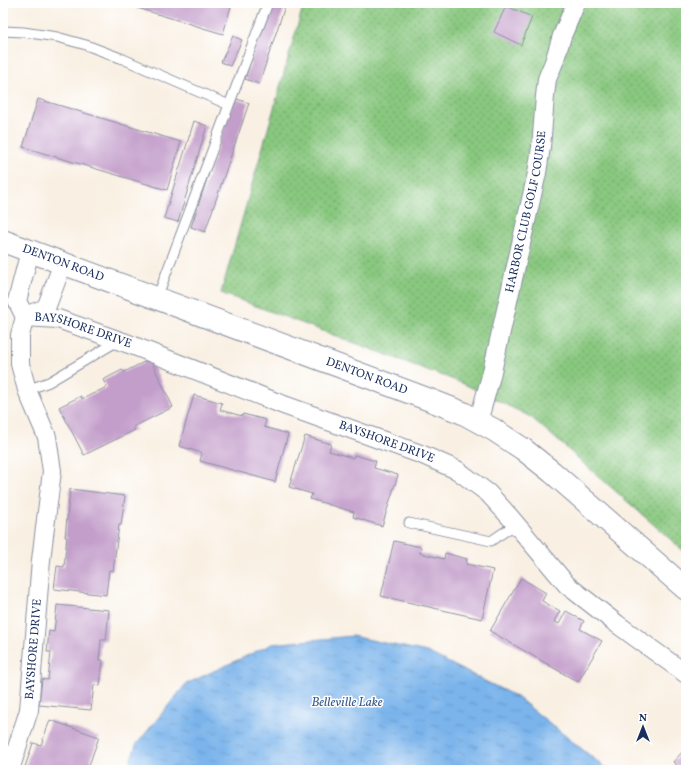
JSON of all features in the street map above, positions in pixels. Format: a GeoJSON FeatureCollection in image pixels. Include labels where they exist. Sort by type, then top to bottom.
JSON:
{"type":"FeatureCollection","features":[{"type":"Feature","properties":{"kind":"street","name":"HARBOR CLUB GOLF COURSE"},"geometry":{"type":"LineString","coordinates":[[478,422],[491,376],[537,173],[542,142],[547,79],[562,36],[576,3]]}},
{"type":"Feature","properties":{"kind":"street","name":"DENTON ROAD"},"geometry":{"type":"LineString","coordinates":[[3,241],[462,413],[494,430],[523,449],[552,472],[686,589]]}},
{"type":"Feature","properties":{"kind":"street","name":"BAYSHORE DRIVE"},"geometry":{"type":"LineString","coordinates":[[10,770],[29,710],[41,560],[52,471],[47,437],[27,390],[20,364],[20,335],[25,317],[17,301],[30,251]]}},
{"type":"Feature","properties":{"kind":"street","name":"BAYSHORE DRIVE"},"geometry":{"type":"LineString","coordinates":[[25,317],[46,308],[63,263]]}},
{"type":"Feature","properties":{"kind":"street","name":"BAYSHORE DRIVE"},"geometry":{"type":"LineString","coordinates":[[25,317],[58,319],[119,340],[281,404],[423,455],[458,470],[488,493],[567,585],[617,624],[686,674]]}},
{"type":"Feature","properties":{"kind":"lane"},"geometry":{"type":"LineString","coordinates":[[157,298],[268,3]]}},
{"type":"Feature","properties":{"kind":"lane"},"geometry":{"type":"LineString","coordinates":[[3,31],[23,32],[57,37],[86,45],[123,59],[229,106]]}},
{"type":"Feature","properties":{"kind":"lane"},"geometry":{"type":"LineString","coordinates":[[27,390],[49,382],[119,340]]}},
{"type":"Feature","properties":{"kind":"lane"},"geometry":{"type":"LineString","coordinates":[[409,523],[491,541],[516,524]]}},
{"type":"Feature","properties":{"kind":"green space"},"geometry":{"type":"Polygon","coordinates":[[[304,3],[686,3],[686,553],[531,417],[462,383],[221,293],[304,3]]]}},
{"type":"Feature","properties":{"kind":"water","name":"Belleville Lake"},"geometry":{"type":"Polygon","coordinates":[[[352,636],[427,652],[517,697],[608,770],[127,770],[136,745],[186,684],[272,644],[352,636]]]}},
{"type":"Feature","properties":{"kind":"building"},"geometry":{"type":"Polygon","coordinates":[[[121,3],[232,3],[223,34],[121,3]]]}},
{"type":"Feature","properties":{"kind":"building"},"geometry":{"type":"Polygon","coordinates":[[[270,3],[286,3],[259,84],[245,79],[270,3]]]}},
{"type":"Feature","properties":{"kind":"building"},"geometry":{"type":"Polygon","coordinates":[[[506,6],[532,17],[521,45],[494,32],[506,6]]]}},
{"type":"Feature","properties":{"kind":"building"},"geometry":{"type":"Polygon","coordinates":[[[233,36],[242,40],[230,66],[221,62],[233,36]]]}},
{"type":"Feature","properties":{"kind":"building"},"geometry":{"type":"Polygon","coordinates":[[[234,98],[249,103],[205,232],[191,227],[234,98]]]}},
{"type":"Feature","properties":{"kind":"building"},"geometry":{"type":"Polygon","coordinates":[[[38,99],[181,142],[167,190],[23,147],[38,99]]]}},
{"type":"Feature","properties":{"kind":"building"},"geometry":{"type":"Polygon","coordinates":[[[194,121],[207,126],[178,222],[164,218],[194,121]]]}},
{"type":"Feature","properties":{"kind":"building"},"geometry":{"type":"Polygon","coordinates":[[[150,359],[173,407],[133,427],[135,430],[84,455],[59,407],[81,396],[82,399],[107,387],[103,380],[122,370],[124,372],[150,359]]]}},
{"type":"Feature","properties":{"kind":"building"},"geometry":{"type":"Polygon","coordinates":[[[194,395],[222,403],[220,410],[266,420],[264,427],[288,434],[275,482],[200,461],[202,453],[179,446],[194,395]]]}},
{"type":"Feature","properties":{"kind":"building"},"geometry":{"type":"Polygon","coordinates":[[[305,436],[331,444],[329,451],[353,458],[354,455],[376,461],[374,468],[398,475],[382,526],[353,517],[354,512],[310,499],[312,494],[289,487],[305,436]]]}},
{"type":"Feature","properties":{"kind":"building"},"geometry":{"type":"Polygon","coordinates":[[[70,489],[125,496],[121,525],[119,525],[113,571],[109,570],[106,595],[54,589],[57,566],[64,567],[67,537],[65,537],[70,489]]]}},
{"type":"Feature","properties":{"kind":"building"},"geometry":{"type":"Polygon","coordinates":[[[394,541],[421,547],[420,553],[444,559],[445,553],[467,559],[466,564],[493,570],[482,619],[381,596],[394,541]]]}},
{"type":"Feature","properties":{"kind":"building"},"geometry":{"type":"Polygon","coordinates":[[[521,578],[546,593],[542,601],[560,611],[554,621],[559,624],[566,611],[584,621],[580,629],[602,641],[578,682],[490,631],[521,578]]]}},
{"type":"Feature","properties":{"kind":"building"},"geometry":{"type":"Polygon","coordinates":[[[57,605],[109,610],[106,640],[101,640],[99,660],[103,660],[100,686],[94,685],[91,710],[39,705],[42,679],[48,680],[51,652],[47,652],[49,631],[54,632],[57,605]]]}},
{"type":"Feature","properties":{"kind":"building"},"geometry":{"type":"Polygon","coordinates":[[[50,720],[99,737],[88,768],[84,766],[82,770],[24,770],[33,743],[41,745],[50,720]]]}},
{"type":"Feature","properties":{"kind":"building"},"geometry":{"type":"Polygon","coordinates":[[[686,748],[686,770],[683,770],[673,762],[686,748]]]}}]}
